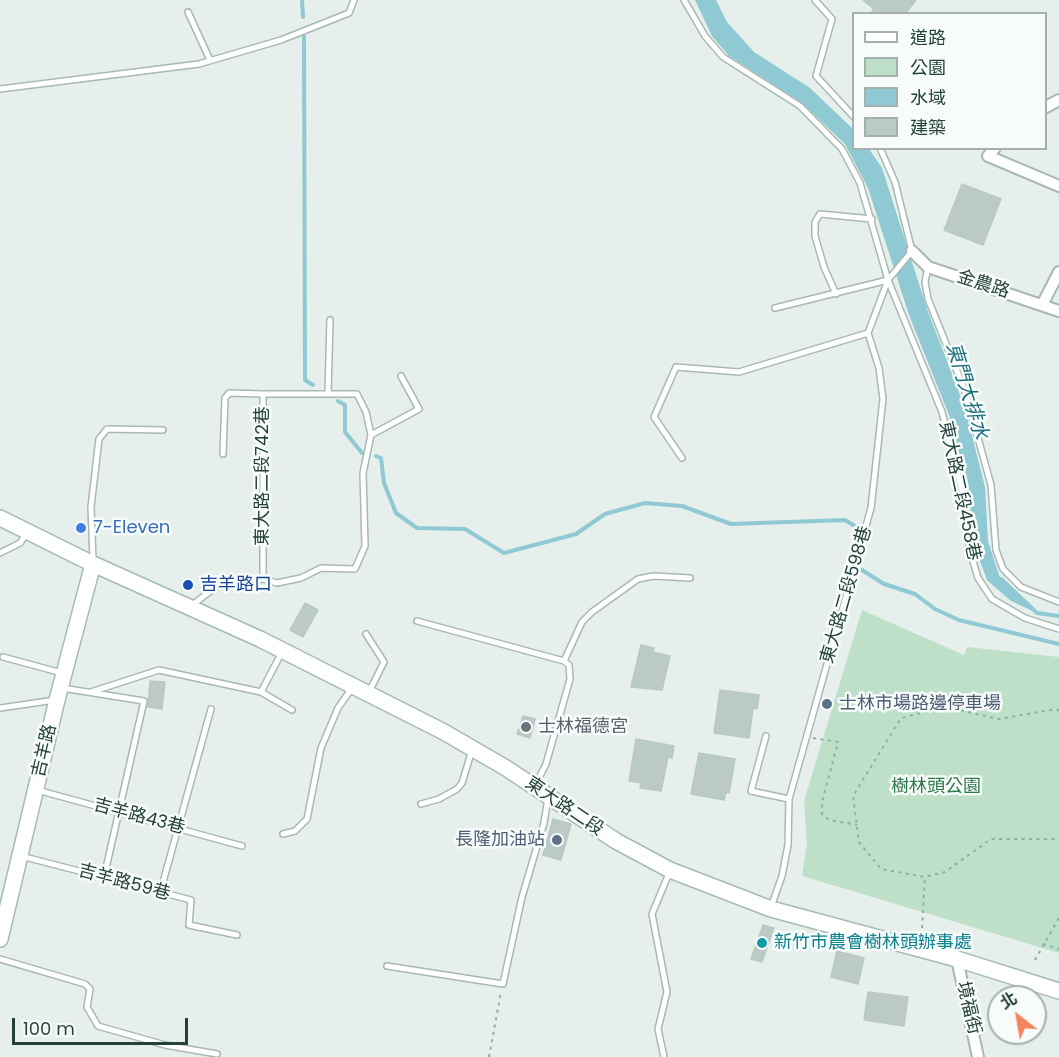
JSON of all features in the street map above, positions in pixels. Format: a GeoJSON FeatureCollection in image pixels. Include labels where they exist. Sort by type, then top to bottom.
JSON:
{"type":"FeatureCollection","features":[{"type":"Feature","properties":{"kind":"main road","name":"東大路二段"},"geometry":{"type":"LineString","coordinates":[[0,518],[93,564],[283,651],[473,749],[616,842],[670,870],[771,909],[957,959],[1059,991]]}},
{"type":"Feature","properties":{"kind":"main road","name":"吉羊路"},"geometry":{"type":"LineString","coordinates":[[0,939],[60,687],[93,564]]}},
{"type":"Feature","properties":{"kind":"street"},"geometry":{"type":"LineString","coordinates":[[992,152],[1059,186]]}},
{"type":"Feature","properties":{"kind":"street","name":"金農路"},"geometry":{"type":"LineString","coordinates":[[912,251],[928,267],[1059,310]]}},
{"type":"Feature","properties":{"kind":"street"},"geometry":{"type":"LineString","coordinates":[[1042,305],[1059,272]]}},
{"type":"Feature","properties":{"kind":"street","name":"境福街"},"geometry":{"type":"LineString","coordinates":[[957,959],[978,1057]]}},
{"type":"Feature","properties":{"kind":"lane"},"geometry":{"type":"LineString","coordinates":[[0,89],[200,64],[281,40],[349,13],[354,0]]}},
{"type":"Feature","properties":{"kind":"lane","name":"東大路二段458巷"},"geometry":{"type":"LineString","coordinates":[[684,0],[705,36],[723,57],[800,106],[842,148],[860,183],[888,280],[942,412],[965,503],[970,551],[978,578],[992,599],[1025,618],[1059,629]]}},
{"type":"Feature","properties":{"kind":"lane"},"geometry":{"type":"LineString","coordinates":[[815,0],[832,19],[816,76],[852,115]]}},
{"type":"Feature","properties":{"kind":"lane"},"geometry":{"type":"LineString","coordinates":[[188,12],[210,60]]}},
{"type":"Feature","properties":{"kind":"lane"},"geometry":{"type":"LineString","coordinates":[[682,458],[654,417],[676,367],[739,372],[868,333],[888,280],[912,251],[896,182],[881,150]]}},
{"type":"Feature","properties":{"kind":"lane"},"geometry":{"type":"LineString","coordinates":[[836,294],[824,267],[815,236],[814,222],[820,214],[872,219]]}},
{"type":"Feature","properties":{"kind":"lane"},"geometry":{"type":"LineString","coordinates":[[928,267],[925,282],[928,299],[965,391],[991,485],[996,550],[1003,569],[1022,587],[1059,602]]}},
{"type":"Feature","properties":{"kind":"lane"},"geometry":{"type":"LineString","coordinates":[[775,308],[888,280]]}},
{"type":"Feature","properties":{"kind":"lane"},"geometry":{"type":"LineString","coordinates":[[328,393],[330,320]]}},
{"type":"Feature","properties":{"kind":"lane","name":"東大路二段598巷"},"geometry":{"type":"LineString","coordinates":[[771,909],[782,876],[788,845],[789,799],[871,508],[883,399],[879,368],[868,333]]}},
{"type":"Feature","properties":{"kind":"lane"},"geometry":{"type":"LineString","coordinates":[[190,607],[221,583],[263,579],[278,583],[301,578],[321,568],[355,569],[365,546],[363,473],[371,435],[419,409],[401,376]]}},
{"type":"Feature","properties":{"kind":"lane"},"geometry":{"type":"LineString","coordinates":[[223,454],[225,398],[229,393],[263,394]]}},
{"type":"Feature","properties":{"kind":"lane","name":"東大路二段742巷"},"geometry":{"type":"LineString","coordinates":[[263,579],[263,394],[357,394],[366,412],[371,435]]}},
{"type":"Feature","properties":{"kind":"lane"},"geometry":{"type":"LineString","coordinates":[[93,564],[91,507],[99,439],[107,429],[163,430]]}},
{"type":"Feature","properties":{"kind":"lane"},"geometry":{"type":"LineString","coordinates":[[0,553],[20,543],[28,532]]}},
{"type":"Feature","properties":{"kind":"lane"},"geometry":{"type":"LineString","coordinates":[[564,661],[582,622],[592,612],[638,579],[653,576],[690,578]]}},
{"type":"Feature","properties":{"kind":"lane"},"geometry":{"type":"LineString","coordinates":[[417,621],[564,661],[569,665],[570,679],[546,764],[534,787]]}},
{"type":"Feature","properties":{"kind":"lane"},"geometry":{"type":"LineString","coordinates":[[366,634],[384,662],[368,694]]}},
{"type":"Feature","properties":{"kind":"lane"},"geometry":{"type":"LineString","coordinates":[[261,692],[283,651]]}},
{"type":"Feature","properties":{"kind":"lane"},"geometry":{"type":"LineString","coordinates":[[3,657],[60,687],[144,701],[104,877]]}},
{"type":"Feature","properties":{"kind":"lane"},"geometry":{"type":"LineString","coordinates":[[89,692],[159,670],[261,692],[292,710]]}},
{"type":"Feature","properties":{"kind":"lane"},"geometry":{"type":"LineString","coordinates":[[283,834],[296,831],[307,819],[321,748],[338,708],[353,686]]}},
{"type":"Feature","properties":{"kind":"lane"},"geometry":{"type":"LineString","coordinates":[[0,708],[60,687]]}},
{"type":"Feature","properties":{"kind":"lane"},"geometry":{"type":"LineString","coordinates":[[160,893],[211,708]]}},
{"type":"Feature","properties":{"kind":"lane"},"geometry":{"type":"LineString","coordinates":[[766,736],[751,791],[789,799]]}},
{"type":"Feature","properties":{"kind":"lane"},"geometry":{"type":"LineString","coordinates":[[420,804],[439,799],[457,789],[462,783],[473,749]]}},
{"type":"Feature","properties":{"kind":"lane","name":"吉羊路43巷"},"geometry":{"type":"LineString","coordinates":[[36,789],[242,846]]}},
{"type":"Feature","properties":{"kind":"lane"},"geometry":{"type":"LineString","coordinates":[[387,966],[503,984],[533,855],[544,823],[548,796]]}},
{"type":"Feature","properties":{"kind":"lane","name":"吉羊路59巷"},"geometry":{"type":"LineString","coordinates":[[20,855],[191,900],[189,925],[237,935]]}},
{"type":"Feature","properties":{"kind":"lane"},"geometry":{"type":"LineString","coordinates":[[664,1057],[658,1029],[667,992],[651,914],[670,870]]}},
{"type":"Feature","properties":{"kind":"lane"},"geometry":{"type":"LineString","coordinates":[[0,959],[85,984],[90,989],[87,1007],[98,1026],[165,1045],[218,1054]]}},
{"type":"Feature","properties":{"kind":"path"},"geometry":{"type":"LineString","coordinates":[[1059,711],[1056,709],[999,719],[946,707],[901,718],[853,796],[859,842],[881,868],[925,877],[945,872],[991,839],[1059,839]]}},
{"type":"Feature","properties":{"kind":"path"},"geometry":{"type":"LineString","coordinates":[[806,737],[838,742],[822,802],[822,814],[829,820],[857,825]]}},
{"type":"Feature","properties":{"kind":"path"},"geometry":{"type":"LineString","coordinates":[[922,927],[925,877]]}},
{"type":"Feature","properties":{"kind":"path"},"geometry":{"type":"LineString","coordinates":[[1035,960],[1059,918]]}},
{"type":"Feature","properties":{"kind":"path"},"geometry":{"type":"LineString","coordinates":[[1043,945],[1059,949]]}},
{"type":"Feature","properties":{"kind":"path"},"geometry":{"type":"LineString","coordinates":[[489,1057],[501,989]]}},
{"type":"Feature","properties":{"kind":"green space","name":"樹林頭公園"},"geometry":{"type":"Polygon","coordinates":[[[862,610],[964,655],[967,647],[1059,657],[1059,953],[802,876],[807,843],[804,801],[862,610]]]}},
{"type":"Feature","properties":{"kind":"water"},"geometry":{"type":"Polygon","coordinates":[[[695,0],[716,0],[727,22],[754,52],[810,88],[852,128],[852,150],[870,150],[882,168],[927,309],[965,408],[985,487],[988,541],[1000,578],[1037,613],[1011,601],[987,580],[979,558],[970,505],[949,415],[909,315],[868,188],[845,144],[802,103],[729,56],[712,36],[695,0]]]}},
{"type":"Feature","properties":{"kind":"building"},"geometry":{"type":"Polygon","coordinates":[[[863,0],[916,0],[907,12],[872,12],[874,9],[863,0]]]}},
{"type":"Feature","properties":{"kind":"building"},"geometry":{"type":"Polygon","coordinates":[[[962,184],[1001,199],[983,245],[944,230],[962,184]]]}},
{"type":"Feature","properties":{"kind":"building"},"geometry":{"type":"Polygon","coordinates":[[[305,603],[318,610],[303,637],[290,630],[305,603]]]}},
{"type":"Feature","properties":{"kind":"building"},"geometry":{"type":"Polygon","coordinates":[[[641,645],[654,648],[653,652],[670,656],[662,690],[631,687],[641,645]]]}},
{"type":"Feature","properties":{"kind":"building"},"geometry":{"type":"Polygon","coordinates":[[[150,681],[165,682],[162,709],[148,707],[150,681]]]}},
{"type":"Feature","properties":{"kind":"building"},"geometry":{"type":"Polygon","coordinates":[[[720,690],[759,695],[757,709],[753,708],[749,738],[714,733],[720,690]]]}},
{"type":"Feature","properties":{"kind":"building","name":"士林福德宮"},"geometry":{"type":"Polygon","coordinates":[[[523,716],[535,719],[530,738],[517,734],[523,716]]]}},
{"type":"Feature","properties":{"kind":"building"},"geometry":{"type":"Polygon","coordinates":[[[636,739],[674,746],[672,758],[668,757],[661,791],[640,788],[641,783],[629,781],[636,739]]]}},
{"type":"Feature","properties":{"kind":"building"},"geometry":{"type":"Polygon","coordinates":[[[699,753],[735,759],[729,793],[726,792],[724,800],[691,794],[699,753]]]}},
{"type":"Feature","properties":{"kind":"building","name":"長隆加油站"},"geometry":{"type":"Polygon","coordinates":[[[553,819],[571,824],[561,860],[543,855],[553,819]]]}},
{"type":"Feature","properties":{"kind":"building","name":"新竹市農會樹林頭辦事處"},"geometry":{"type":"Polygon","coordinates":[[[763,925],[774,928],[762,962],[751,959],[763,925]]]}},
{"type":"Feature","properties":{"kind":"building"},"geometry":{"type":"Polygon","coordinates":[[[837,951],[864,958],[858,984],[831,977],[837,951]]]}},
{"type":"Feature","properties":{"kind":"building"},"geometry":{"type":"Polygon","coordinates":[[[868,992],[908,997],[904,1026],[864,1020],[868,992]]]}},
{"type":"Feature","properties":{"kind":"waterway"},"geometry":{"type":"LineString","coordinates":[[302,0],[303,17]]}},
{"type":"Feature","properties":{"kind":"waterway"},"geometry":{"type":"LineString","coordinates":[[304,36],[305,380],[313,385]]}},
{"type":"Feature","properties":{"kind":"waterway"},"geometry":{"type":"LineString","coordinates":[[338,401],[345,405],[345,432],[362,453]]}},
{"type":"Feature","properties":{"kind":"waterway"},"geometry":{"type":"LineString","coordinates":[[376,456],[381,458],[384,483],[396,513],[417,528],[465,529],[504,553],[576,534],[605,514],[645,503],[682,506],[731,524],[845,520],[858,528]]}},
{"type":"Feature","properties":{"kind":"waterway"},"geometry":{"type":"LineString","coordinates":[[862,570],[884,584],[915,594],[935,609],[959,620],[1059,644]]}},
{"type":"Feature","properties":{"kind":"waterway","name":"東門大排水"},"geometry":{"type":"LineString","coordinates":[[1001,579],[1037,613],[1059,616]]}},
{"type":"Feature","properties":{"kind":"place","name":"7-Eleven"},"geometry":{"type":"Point","coordinates":[81,528]}},
{"type":"Feature","properties":{"kind":"place","name":"吉羊路口"},"geometry":{"type":"Point","coordinates":[188,585]}},
{"type":"Feature","properties":{"kind":"place","name":"士林市場路邊停車場"},"geometry":{"type":"Point","coordinates":[827,704]}},
{"type":"Feature","properties":{"kind":"place","name":"士林福德宮"},"geometry":{"type":"Point","coordinates":[526,727]}},
{"type":"Feature","properties":{"kind":"place","name":"長隆加油站"},"geometry":{"type":"Point","coordinates":[557,840]}},
{"type":"Feature","properties":{"kind":"place","name":"新竹市農會樹林頭辦事處"},"geometry":{"type":"Point","coordinates":[762,943]}}]}
